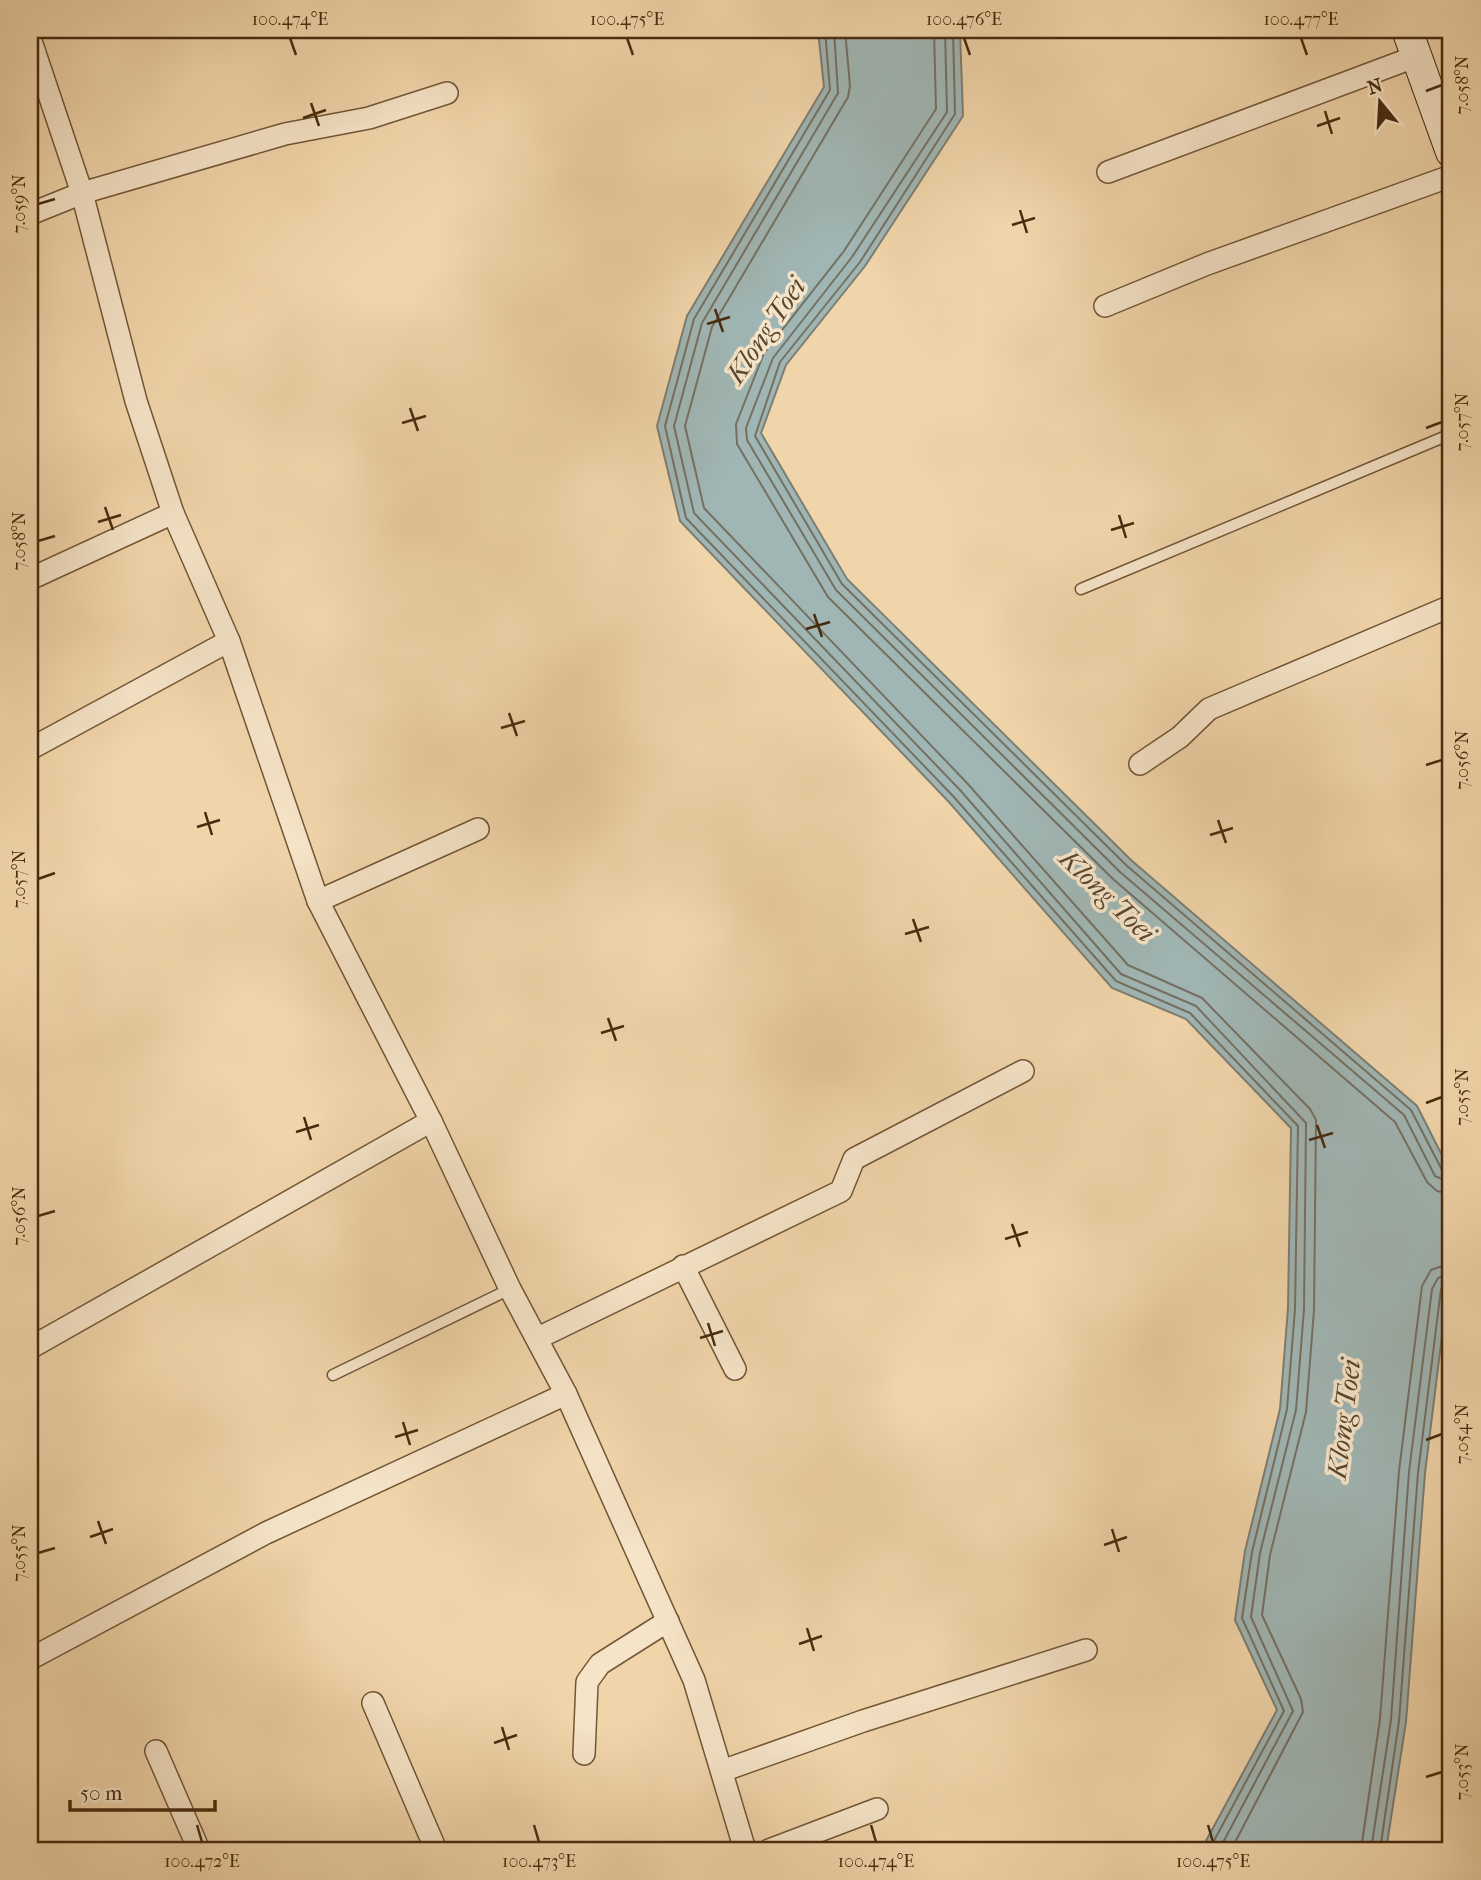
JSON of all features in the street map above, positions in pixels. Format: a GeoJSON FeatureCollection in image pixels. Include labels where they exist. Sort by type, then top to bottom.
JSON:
{"type":"FeatureCollection","features":[{"type":"Feature","properties":{"kind":"street"},"geometry":{"type":"LineString","coordinates":[[30,38],[82,193],[136,401],[173,513],[229,641],[318,901],[431,1121],[510,1289],[566,1394],[694,1680],[745,1850]]}},
{"type":"Feature","properties":{"kind":"street"},"geometry":{"type":"LineString","coordinates":[[1108,172],[1412,43],[1446,120],[1451,152]]}},
{"type":"Feature","properties":{"kind":"street"},"geometry":{"type":"LineString","coordinates":[[30,214],[82,193],[285,134],[369,118],[447,93]]}},
{"type":"Feature","properties":{"kind":"street"},"geometry":{"type":"LineString","coordinates":[[1105,306],[1206,264],[1451,176]]}},
{"type":"Feature","properties":{"kind":"street"},"geometry":{"type":"LineString","coordinates":[[30,579],[173,513]]}},
{"type":"Feature","properties":{"kind":"street"},"geometry":{"type":"LineString","coordinates":[[1140,764],[1180,737],[1209,709],[1451,606]]}},
{"type":"Feature","properties":{"kind":"street"},"geometry":{"type":"LineString","coordinates":[[30,749],[229,641]]}},
{"type":"Feature","properties":{"kind":"street"},"geometry":{"type":"LineString","coordinates":[[318,901],[478,829]]}},
{"type":"Feature","properties":{"kind":"street"},"geometry":{"type":"LineString","coordinates":[[538,1338],[841,1191],[854,1159],[1023,1071]]}},
{"type":"Feature","properties":{"kind":"street"},"geometry":{"type":"LineString","coordinates":[[32,1343],[431,1121]]}},
{"type":"Feature","properties":{"kind":"street"},"geometry":{"type":"LineString","coordinates":[[684,1266],[735,1369]]}},
{"type":"Feature","properties":{"kind":"street"},"geometry":{"type":"LineString","coordinates":[[30,1659],[266,1533],[566,1394]]}},
{"type":"Feature","properties":{"kind":"street"},"geometry":{"type":"LineString","coordinates":[[584,1754],[587,1682],[600,1664],[667,1621]]}},
{"type":"Feature","properties":{"kind":"street"},"geometry":{"type":"LineString","coordinates":[[722,1771],[863,1721],[1086,1650]]}},
{"type":"Feature","properties":{"kind":"street"},"geometry":{"type":"LineString","coordinates":[[373,1703],[436,1850]]}},
{"type":"Feature","properties":{"kind":"street"},"geometry":{"type":"LineString","coordinates":[[156,1751],[199,1850]]}},
{"type":"Feature","properties":{"kind":"street"},"geometry":{"type":"LineString","coordinates":[[769,1850],[877,1809]]}},
{"type":"Feature","properties":{"kind":"lane"},"geometry":{"type":"LineString","coordinates":[[1081,589],[1451,434]]}},
{"type":"Feature","properties":{"kind":"lane"},"geometry":{"type":"LineString","coordinates":[[333,1375],[510,1289]]}},
{"type":"Feature","properties":{"kind":"water","name":"Klong Toei"},"geometry":{"type":"Polygon","coordinates":[[[818,30],[960,30],[963,116],[865,266],[786,365],[761,433],[847,579],[1131,860],[1417,1106],[1451,1173],[1451,1263],[1425,1473],[1406,1722],[1386,1850],[1201,1850],[1277,1710],[1235,1620],[1245,1551],[1280,1409],[1288,1308],[1291,1128],[1186,1019],[1112,988],[948,801],[680,521],[657,426],[687,316],[824,87],[818,30]]]}}]}
